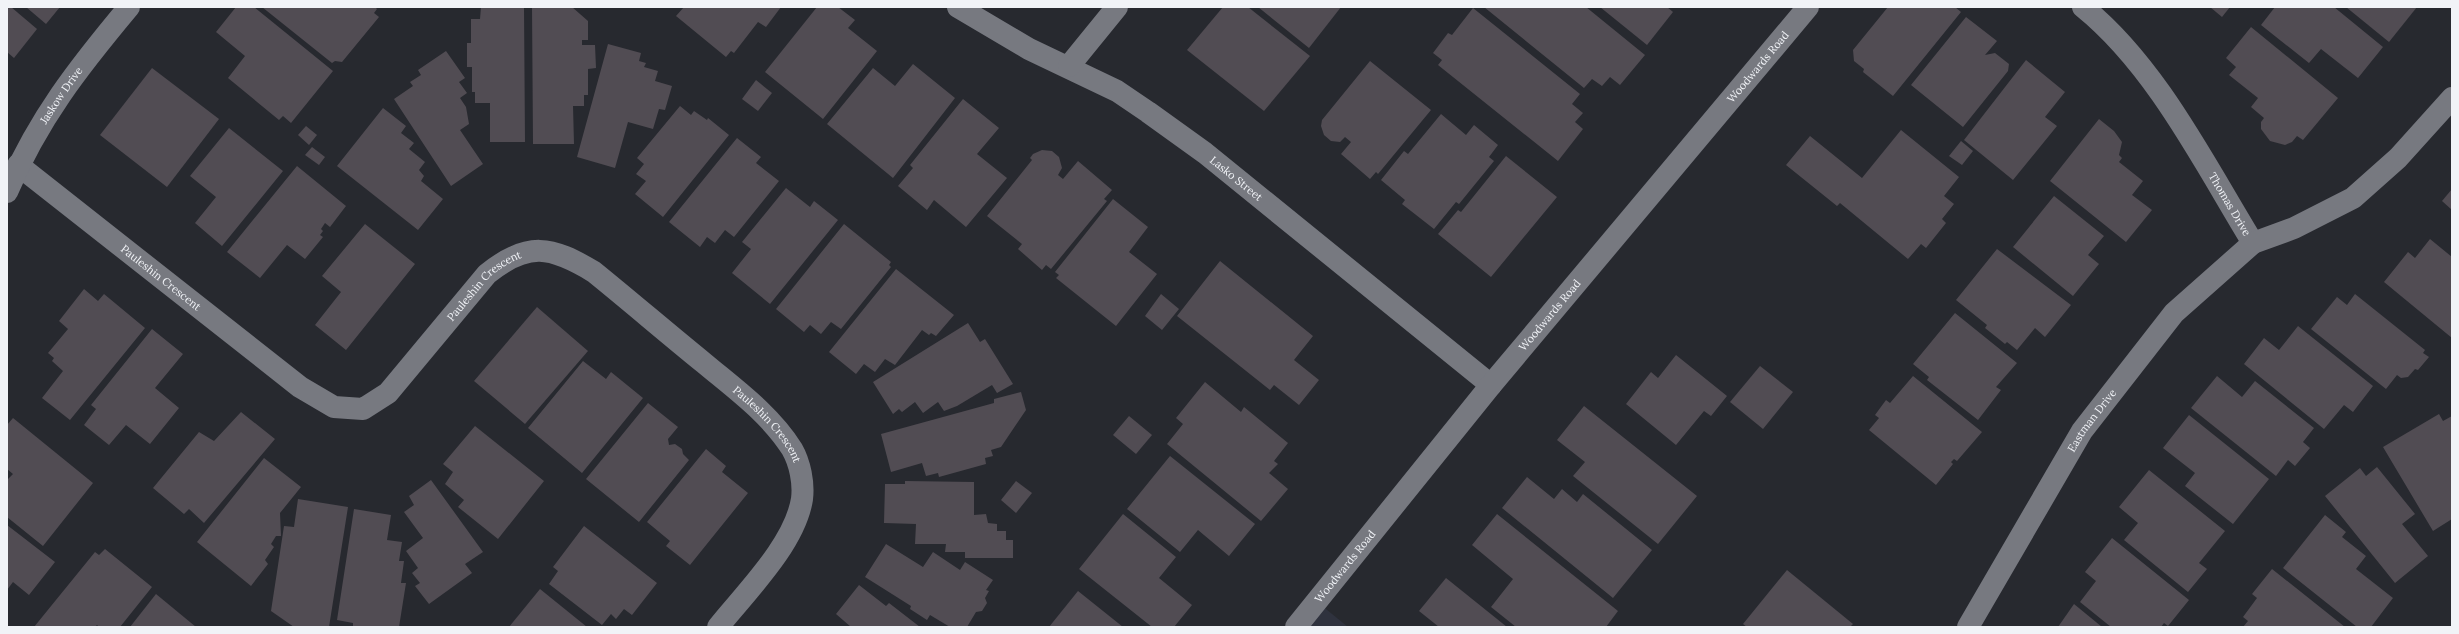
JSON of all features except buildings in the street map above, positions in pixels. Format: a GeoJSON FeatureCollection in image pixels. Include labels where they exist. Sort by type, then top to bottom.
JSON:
{"type":"FeatureCollection","features":[{"type":"Feature","properties":{"kind":"street","name":"Jaskow Drive"},"geometry":{"type":"LineString","coordinates":[[7,192],[18,165],[50,107],[70,79],[129,7]]}},
{"type":"Feature","properties":{"kind":"street","name":"Lasko Street"},"geometry":{"type":"LineString","coordinates":[[958,7],[1029,49],[1069,66],[1117,91],[1205,153],[1491,385]]}},
{"type":"Feature","properties":{"kind":"street"},"geometry":{"type":"LineString","coordinates":[[1069,66],[1117,7]]}},
{"type":"Feature","properties":{"kind":"street","name":"Woodwards Road"},"geometry":{"type":"LineString","coordinates":[[1296,627],[1491,385],[1808,7]]}},
{"type":"Feature","properties":{"kind":"street","name":"Thomas Drive"},"geometry":{"type":"LineString","coordinates":[[2083,7],[2103,23],[2155,83],[2253,243],[2294,228],[2353,198],[2398,158],[2452,98]]}},
{"type":"Feature","properties":{"kind":"street","name":"Pauleshin Crescent"},"geometry":{"type":"LineString","coordinates":[[18,165],[300,387],[334,407],[363,408],[388,393],[487,274],[505,260],[526,250],[549,251],[572,258],[594,272],[738,391],[773,424],[792,451],[801,475],[802,499],[793,526],[781,546],[718,627]]}},
{"type":"Feature","properties":{"kind":"street","name":"Eastman Drive"},"geometry":{"type":"LineString","coordinates":[[1968,627],[2082,430],[2174,312],[2253,243]]}},
{"type":"Feature","properties":{"kind":"shaded area"},"geometry":{"type":"Polygon","coordinates":[[[1321,605],[1348,627],[1303,627],[1321,605]]]}}]}
